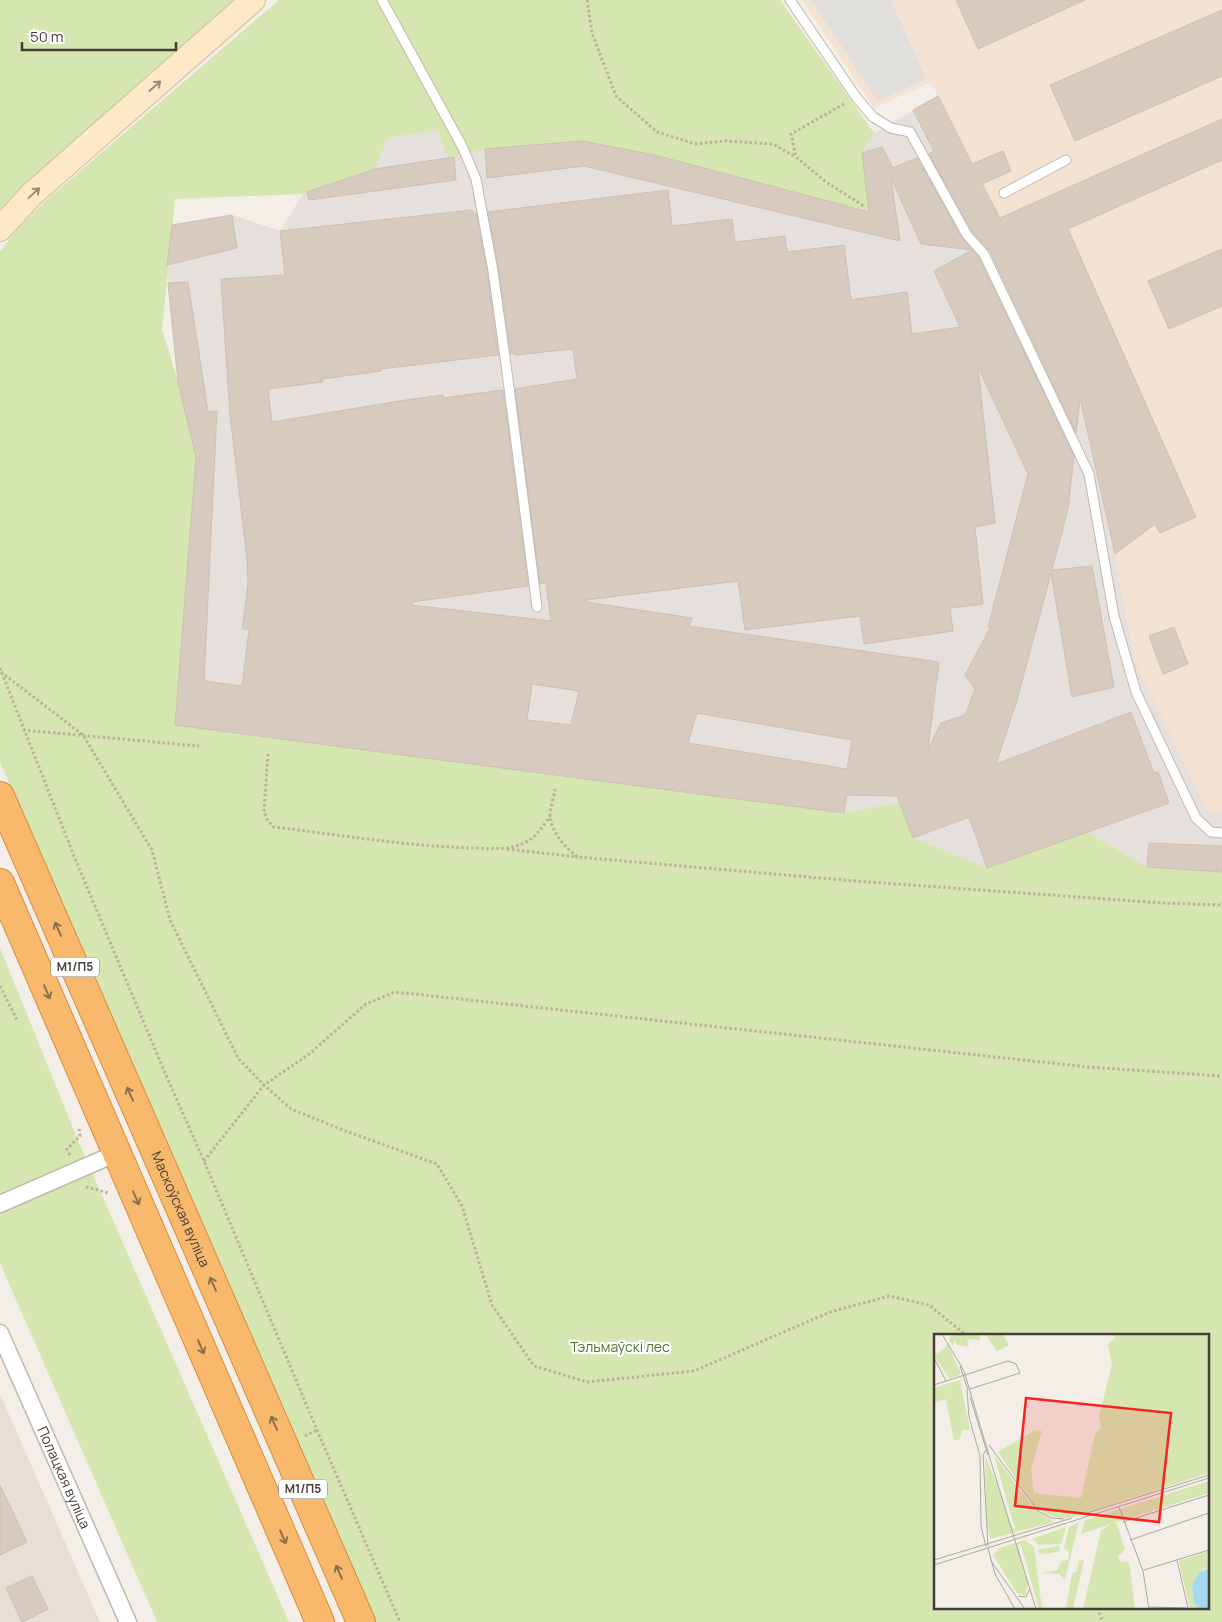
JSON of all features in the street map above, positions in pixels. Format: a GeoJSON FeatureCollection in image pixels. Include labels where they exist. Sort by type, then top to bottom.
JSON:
{"type":"FeatureCollection","features":[{"type":"Feature","properties":{"kind":"highway","name":"Маскоўская вуліца"},"geometry":{"type":"LineString","coordinates":[[0,796],[361,1622]]}},
{"type":"Feature","properties":{"kind":"highway","name":"М1/П5"},"geometry":{"type":"LineString","coordinates":[[0,882],[320,1622]]}},
{"type":"Feature","properties":{"kind":"highway"},"geometry":{"type":"LineString","coordinates":[[116,1153],[150,1138]]}},
{"type":"Feature","properties":{"kind":"main road"},"geometry":{"type":"LineString","coordinates":[[0,229],[31,196],[253,0]]}},
{"type":"Feature","properties":{"kind":"street"},"geometry":{"type":"LineString","coordinates":[[0,1204],[116,1153]]}},
{"type":"Feature","properties":{"kind":"street","name":"Полацкая вуліца"},"geometry":{"type":"LineString","coordinates":[[0,1333],[128,1622]]}},
{"type":"Feature","properties":{"kind":"lane"},"geometry":{"type":"LineString","coordinates":[[382,0],[459,140],[476,180],[493,271],[537,607]]}},
{"type":"Feature","properties":{"kind":"lane"},"geometry":{"type":"LineString","coordinates":[[790,0],[856,97],[874,117],[891,128],[910,132],[967,235],[984,254],[1089,474],[1114,616],[1136,692],[1196,818],[1211,832],[1222,833]]}},
{"type":"Feature","properties":{"kind":"lane"},"geometry":{"type":"LineString","coordinates":[[1004,193],[1066,160]]}},
{"type":"Feature","properties":{"kind":"path"},"geometry":{"type":"LineString","coordinates":[[587,0],[592,33],[616,96],[657,132],[695,144],[726,141],[773,144],[796,156],[826,182],[864,206]]}},
{"type":"Feature","properties":{"kind":"path"},"geometry":{"type":"LineString","coordinates":[[796,156],[791,134],[856,97]]}},
{"type":"Feature","properties":{"kind":"path"},"geometry":{"type":"LineString","coordinates":[[1,670],[76,861],[316,1430],[400,1622]]}},
{"type":"Feature","properties":{"kind":"path"},"geometry":{"type":"LineString","coordinates":[[1,670],[83,735],[152,850],[170,920],[238,1058],[291,1109],[437,1164],[462,1206],[492,1305],[534,1366],[587,1382],[694,1371],[830,1312],[889,1296],[929,1306],[964,1334]]}},
{"type":"Feature","properties":{"kind":"path"},"geometry":{"type":"LineString","coordinates":[[23,730],[200,746]]}},
{"type":"Feature","properties":{"kind":"path"},"geometry":{"type":"LineString","coordinates":[[268,754],[264,812],[268,821],[274,827],[435,847],[506,849],[578,858],[865,882],[1162,903],[1222,905]]}},
{"type":"Feature","properties":{"kind":"path"},"geometry":{"type":"LineString","coordinates":[[506,849],[524,843],[540,831],[550,815],[555,789]]}},
{"type":"Feature","properties":{"kind":"path"},"geometry":{"type":"LineString","coordinates":[[550,815],[560,841],[578,858]]}},
{"type":"Feature","properties":{"kind":"path"},"geometry":{"type":"LineString","coordinates":[[0,986],[17,1020]]}},
{"type":"Feature","properties":{"kind":"path"},"geometry":{"type":"LineString","coordinates":[[204,1161],[264,1085],[308,1055],[366,1004],[395,992],[1088,1067],[1222,1076]]}},
{"type":"Feature","properties":{"kind":"path"},"geometry":{"type":"LineString","coordinates":[[1098,1610],[1103,1622]]}},
{"type":"Feature","properties":{"kind":"shaded area"},"geometry":{"type":"Polygon","coordinates":[[[802,0],[1222,0],[1222,813],[1208,811],[1134,660],[1115,554],[1143,533],[996,212],[931,82],[874,108],[802,0]]]}},
{"type":"Feature","properties":{"kind":"shaded area"},"geometry":{"type":"Polygon","coordinates":[[[811,0],[891,0],[926,79],[878,101],[811,0]]]}},
{"type":"Feature","properties":{"kind":"shaded area"},"geometry":{"type":"Polygon","coordinates":[[[938,96],[996,212],[1144,533],[1115,554],[1134,660],[1208,811],[1222,813],[1222,872],[1147,867],[1087,832],[987,868],[913,838],[899,802],[844,813],[175,725],[196,457],[178,382],[167,268],[172,225],[232,215],[280,231],[303,194],[375,169],[388,138],[438,130],[448,158],[485,149],[582,141],[655,155],[862,153],[874,133],[938,96]]]}},
{"type":"Feature","properties":{"kind":"shaded area"},"geometry":{"type":"Polygon","coordinates":[[[0,1394],[100,1622],[0,1622],[0,1394]]]}},
{"type":"Feature","properties":{"kind":"green space"},"geometry":{"type":"Polygon","coordinates":[[[0,0],[237,0],[11,199],[0,211],[0,0]]]}},
{"type":"Feature","properties":{"kind":"green space","name":"Тэльмаўскі лес"},"geometry":{"type":"Polygon","coordinates":[[[279,0],[780,0],[874,133],[862,153],[869,212],[655,155],[582,141],[485,149],[448,158],[438,130],[388,138],[375,169],[303,194],[175,199],[162,329],[178,382],[196,457],[175,725],[844,813],[899,802],[913,838],[987,868],[1087,832],[1147,867],[1222,872],[1222,1622],[374,1622],[0,762],[0,252],[19,227],[43,203],[279,0]]]}},
{"type":"Feature","properties":{"kind":"green space"},"geometry":{"type":"Polygon","coordinates":[[[0,948],[80,1145],[289,1622],[157,1622],[0,1263],[0,948]]]}},
{"type":"Feature","properties":{"kind":"building"},"geometry":{"type":"Polygon","coordinates":[[[956,0],[1085,0],[978,49],[956,0]]]}},
{"type":"Feature","properties":{"kind":"building"},"geometry":{"type":"Polygon","coordinates":[[[1222,10],[1222,76],[1075,141],[1050,85],[1222,10]]]}},
{"type":"Feature","properties":{"kind":"building"},"geometry":{"type":"Polygon","coordinates":[[[938,96],[972,164],[1003,151],[1011,171],[982,184],[1000,218],[1222,119],[1222,160],[1068,229],[1196,517],[1160,533],[1155,524],[1115,554],[1080,398],[1076,433],[990,251],[972,231],[929,154],[934,151],[913,110],[938,96]]]}},
{"type":"Feature","properties":{"kind":"building"},"geometry":{"type":"Polygon","coordinates":[[[582,141],[655,155],[869,212],[862,153],[882,147],[893,168],[917,158],[962,238],[979,258],[1074,456],[1068,509],[1052,570],[1092,566],[1114,687],[1072,697],[1051,573],[1017,700],[996,764],[1131,712],[1154,773],[1158,772],[1169,803],[987,868],[969,817],[913,838],[897,796],[847,795],[844,813],[175,725],[196,457],[178,382],[168,283],[188,282],[208,412],[217,411],[204,681],[242,686],[249,629],[242,629],[248,585],[247,559],[230,414],[221,279],[285,275],[280,231],[472,210],[473,214],[476,213],[487,272],[498,355],[381,369],[381,371],[322,379],[323,382],[268,389],[272,422],[406,400],[443,395],[443,398],[503,390],[528,586],[412,602],[412,605],[551,621],[546,583],[540,584],[515,389],[577,379],[573,349],[511,354],[499,270],[488,212],[668,190],[672,226],[732,219],[735,242],[785,236],[787,252],[844,245],[851,300],[907,292],[912,334],[960,327],[934,271],[972,250],[921,244],[891,178],[900,241],[584,166],[487,178],[485,149],[582,141]],[[978,367],[995,523],[975,527],[983,604],[950,608],[953,631],[864,644],[860,616],[745,630],[738,581],[586,600],[586,602],[692,618],[689,626],[939,662],[928,749],[941,723],[965,715],[975,689],[965,675],[991,626],[988,627],[1028,474],[978,367]],[[532,684],[527,720],[571,725],[579,691],[532,684]],[[697,713],[688,743],[847,769],[852,740],[697,713]]]}},
{"type":"Feature","properties":{"kind":"building"},"geometry":{"type":"Polygon","coordinates":[[[454,157],[456,180],[309,200],[307,192],[375,169],[454,157]]]}},
{"type":"Feature","properties":{"kind":"building"},"geometry":{"type":"Polygon","coordinates":[[[232,215],[237,248],[167,265],[172,225],[232,215]]]}},
{"type":"Feature","properties":{"kind":"building"},"geometry":{"type":"Polygon","coordinates":[[[1222,249],[1222,306],[1169,329],[1148,281],[1222,249]]]}},
{"type":"Feature","properties":{"kind":"building"},"geometry":{"type":"Polygon","coordinates":[[[1174,627],[1188,664],[1163,674],[1149,636],[1174,627]]]}},
{"type":"Feature","properties":{"kind":"building"},"geometry":{"type":"Polygon","coordinates":[[[1149,843],[1222,846],[1222,872],[1147,867],[1149,843]]]}},
{"type":"Feature","properties":{"kind":"building"},"geometry":{"type":"Polygon","coordinates":[[[0,1485],[27,1542],[0,1555],[0,1485]]]}},
{"type":"Feature","properties":{"kind":"building"},"geometry":{"type":"Polygon","coordinates":[[[32,1576],[48,1609],[22,1622],[6,1588],[32,1576]]]}}]}
